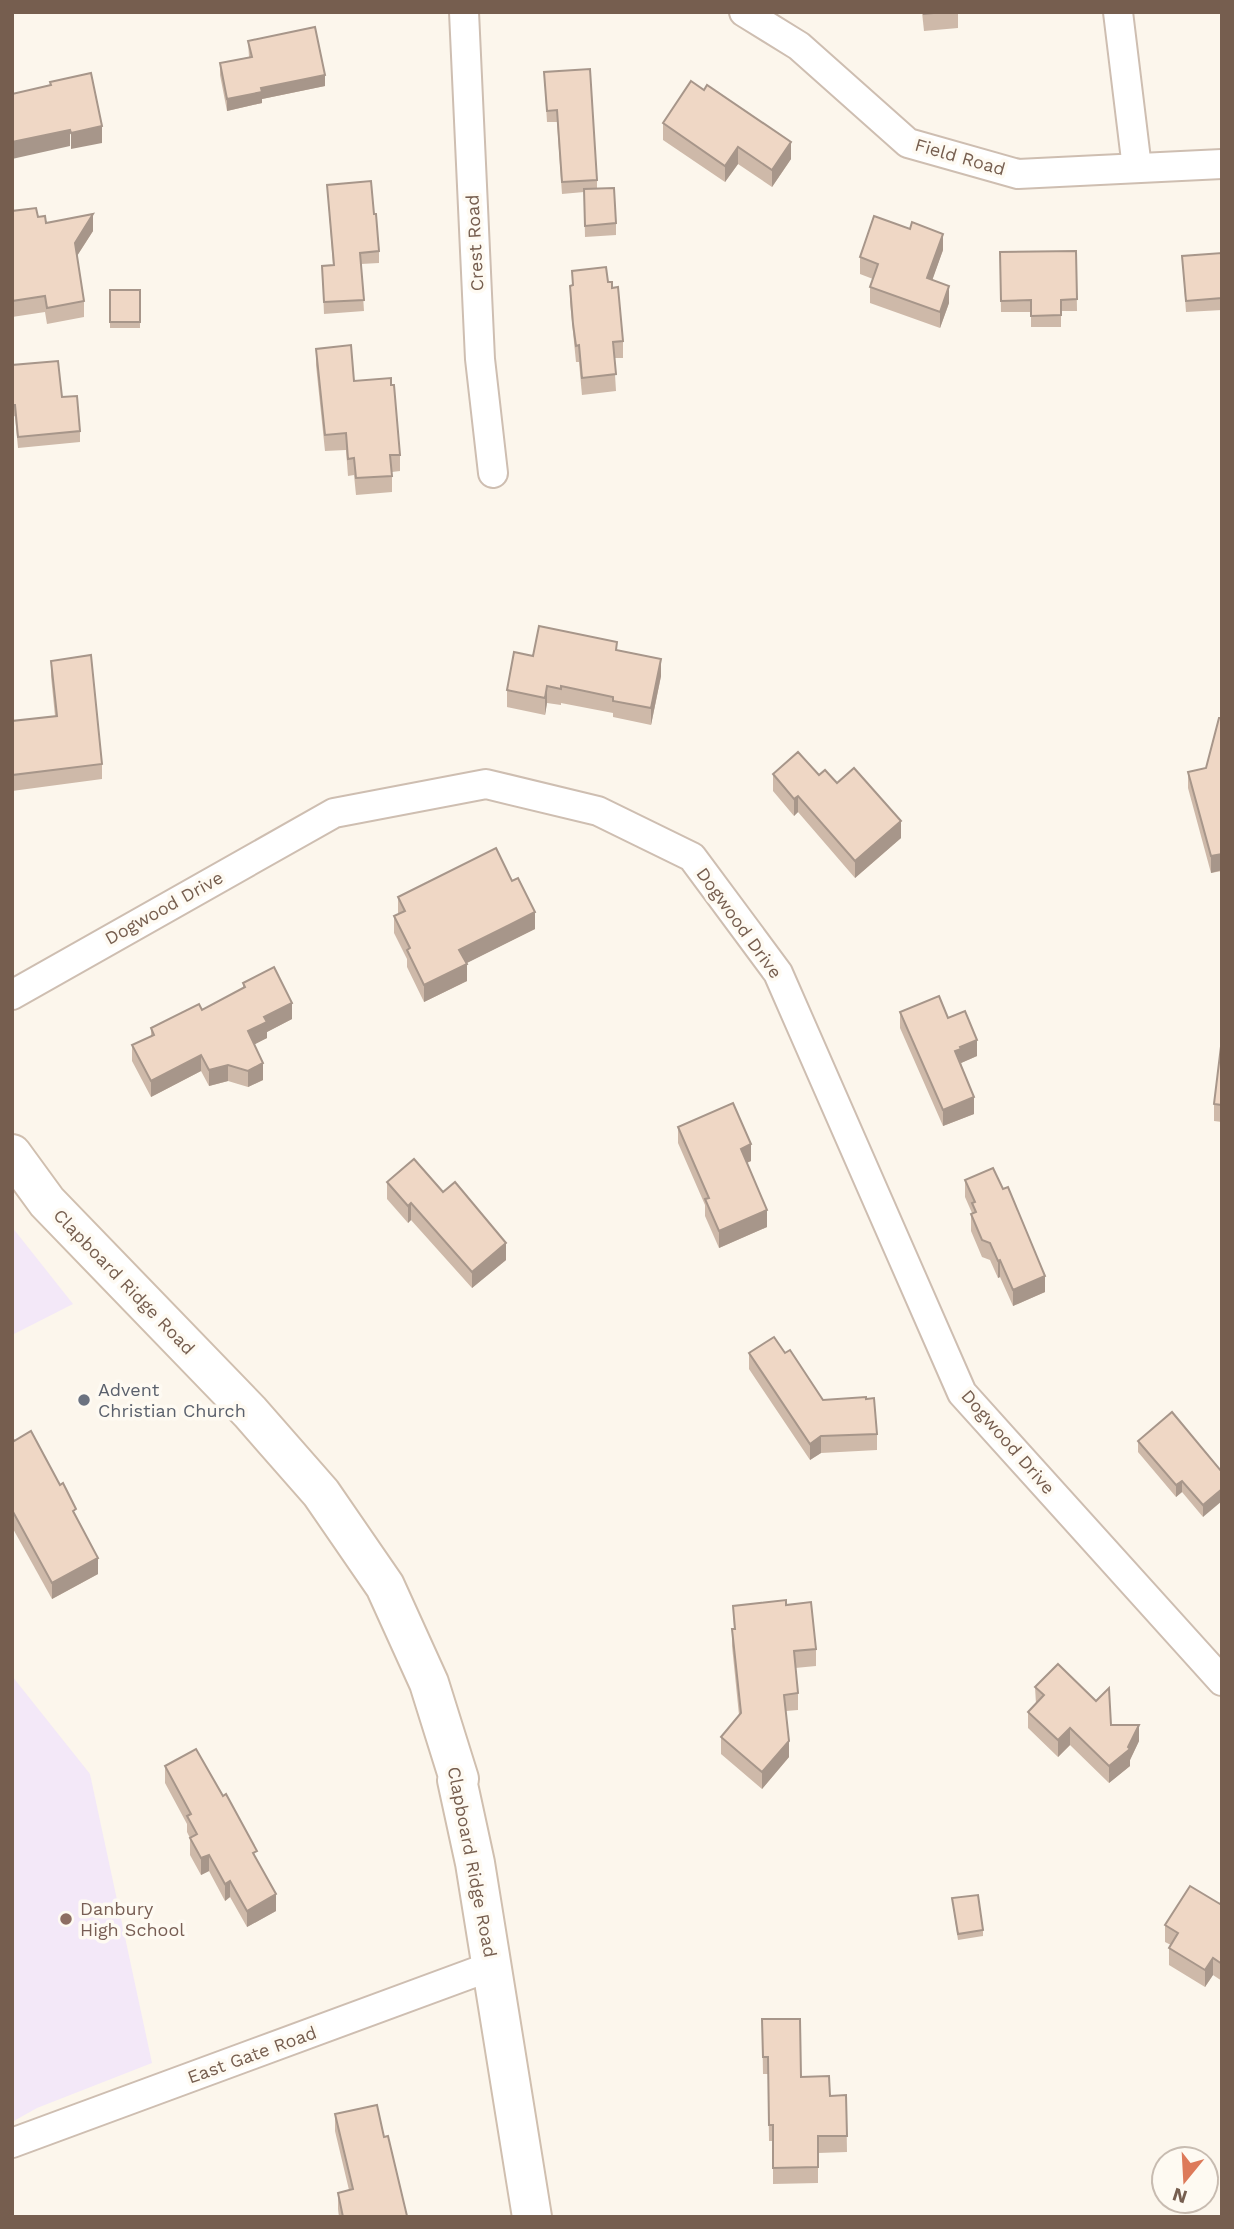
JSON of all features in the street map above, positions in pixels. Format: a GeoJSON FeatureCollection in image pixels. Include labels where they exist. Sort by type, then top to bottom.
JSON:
{"type":"FeatureCollection","features":[{"type":"Feature","properties":{"kind":"main road","name":"Clapboard Ridge Road"},"geometry":{"type":"LineString","coordinates":[[12,1154],[47,1202],[250,1412],[321,1493],[385,1586],[429,1683],[459,1779],[457,1780],[475,1863],[532,2217]]}},
{"type":"Feature","properties":{"kind":"street","name":"Crest Road"},"geometry":{"type":"LineString","coordinates":[[464,12],[480,359],[493,473]]}},
{"type":"Feature","properties":{"kind":"street","name":"Field Road"},"geometry":{"type":"LineString","coordinates":[[744,12],[799,46],[908,143],[1018,174],[1222,164]]}},
{"type":"Feature","properties":{"kind":"street"},"geometry":{"type":"LineString","coordinates":[[1118,12],[1137,168]]}},
{"type":"Feature","properties":{"kind":"street","name":"Dogwood Drive"},"geometry":{"type":"LineString","coordinates":[[12,995],[334,813],[486,784],[598,811],[692,857],[778,973],[962,1393],[1222,1681]]}},
{"type":"Feature","properties":{"kind":"street","name":"East Gate Road"},"geometry":{"type":"LineString","coordinates":[[12,2143],[492,1966]]}},
{"type":"Feature","properties":{"kind":"shaded area"},"geometry":{"type":"Polygon","coordinates":[[[12,1227],[73,1304],[12,1335],[12,1227]]]}},
{"type":"Feature","properties":{"kind":"shaded area","name":"Danbury High School"},"geometry":{"type":"Polygon","coordinates":[[[12,1676],[90,1774],[152,2063],[37,2108],[12,2122],[12,1676]]]}},
{"type":"Feature","properties":{"kind":"building"},"geometry":{"type":"Polygon","coordinates":[[[315,27],[325,75],[261,88],[262,92],[227,99],[220,63],[252,57],[248,41],[315,27]]]}},
{"type":"Feature","properties":{"kind":"building"},"geometry":{"type":"Polygon","coordinates":[[[590,69],[597,180],[562,182],[557,110],[547,111],[544,72],[590,69]]]}},
{"type":"Feature","properties":{"kind":"building"},"geometry":{"type":"Polygon","coordinates":[[[91,73],[102,126],[12,142],[12,94],[91,73]]]}},
{"type":"Feature","properties":{"kind":"building"},"geometry":{"type":"Polygon","coordinates":[[[691,81],[704,90],[707,85],[791,142],[772,170],[738,147],[725,166],[663,123],[691,81]]]}},
{"type":"Feature","properties":{"kind":"building"},"geometry":{"type":"Polygon","coordinates":[[[371,181],[379,251],[360,253],[364,300],[324,302],[322,266],[334,265],[327,185],[371,181]]]}},
{"type":"Feature","properties":{"kind":"building"},"geometry":{"type":"Polygon","coordinates":[[[614,188],[616,223],[585,226],[584,189],[614,188]]]}},
{"type":"Feature","properties":{"kind":"building"},"geometry":{"type":"Polygon","coordinates":[[[36,208],[38,217],[45,216],[46,223],[93,214],[75,243],[84,301],[47,308],[45,296],[12,301],[12,211],[36,208]]]}},
{"type":"Feature","properties":{"kind":"building"},"geometry":{"type":"Polygon","coordinates":[[[874,216],[910,229],[912,222],[943,234],[927,278],[949,286],[940,312],[870,287],[878,264],[860,257],[874,216]]]}},
{"type":"Feature","properties":{"kind":"building"},"geometry":{"type":"Polygon","coordinates":[[[1076,251],[1077,299],[1061,300],[1061,315],[1031,316],[1031,300],[1001,301],[1000,252],[1076,251]]]}},
{"type":"Feature","properties":{"kind":"building"},"geometry":{"type":"Polygon","coordinates":[[[1222,253],[1222,298],[1186,301],[1182,256],[1222,253]]]}},
{"type":"Feature","properties":{"kind":"building"},"geometry":{"type":"Polygon","coordinates":[[[606,267],[608,282],[612,282],[612,288],[618,287],[623,341],[613,342],[616,374],[582,378],[579,345],[576,346],[573,324],[570,286],[573,285],[572,271],[606,267]]]}},
{"type":"Feature","properties":{"kind":"building"},"geometry":{"type":"Polygon","coordinates":[[[110,290],[140,290],[140,322],[110,322],[110,290]]]}},
{"type":"Feature","properties":{"kind":"building"},"geometry":{"type":"Polygon","coordinates":[[[351,345],[354,381],[391,378],[391,385],[394,385],[400,455],[390,455],[392,476],[356,478],[354,458],[348,459],[346,433],[325,435],[316,349],[351,345]]]}},
{"type":"Feature","properties":{"kind":"building"},"geometry":{"type":"Polygon","coordinates":[[[58,361],[62,397],[77,396],[80,431],[18,437],[12,397],[12,365],[58,361]]]}},
{"type":"Feature","properties":{"kind":"building"},"geometry":{"type":"Polygon","coordinates":[[[539,626],[617,642],[616,650],[661,659],[651,708],[613,701],[613,697],[561,686],[561,689],[547,686],[545,698],[507,690],[514,652],[533,656],[539,626]]]}},
{"type":"Feature","properties":{"kind":"building"},"geometry":{"type":"Polygon","coordinates":[[[91,655],[102,764],[12,775],[12,721],[57,716],[51,661],[91,655]]]}},
{"type":"Feature","properties":{"kind":"building"},"geometry":{"type":"Polygon","coordinates":[[[1219,718],[1222,718],[1222,854],[1211,856],[1188,772],[1206,768],[1219,718]]]}},
{"type":"Feature","properties":{"kind":"building"},"geometry":{"type":"Polygon","coordinates":[[[798,752],[819,775],[825,770],[837,783],[854,768],[901,821],[855,861],[798,796],[794,799],[773,774],[798,752]]]}},
{"type":"Feature","properties":{"kind":"building"},"geometry":{"type":"Polygon","coordinates":[[[496,848],[512,881],[518,878],[535,912],[459,950],[467,964],[424,985],[394,916],[405,911],[398,897],[496,848]]]}},
{"type":"Feature","properties":{"kind":"building"},"geometry":{"type":"Polygon","coordinates":[[[274,967],[292,1003],[264,1017],[267,1022],[248,1031],[263,1063],[248,1071],[228,1065],[209,1070],[201,1055],[151,1081],[132,1045],[154,1035],[151,1028],[199,1004],[202,1010],[245,987],[243,983],[274,967]]]}},
{"type":"Feature","properties":{"kind":"building"},"geometry":{"type":"Polygon","coordinates":[[[939,996],[948,1018],[965,1011],[977,1040],[955,1051],[974,1097],[943,1110],[900,1012],[939,996]]]}},
{"type":"Feature","properties":{"kind":"building"},"geometry":{"type":"Polygon","coordinates":[[[1222,1038],[1222,1105],[1214,1104],[1222,1038]]]}},
{"type":"Feature","properties":{"kind":"building"},"geometry":{"type":"Polygon","coordinates":[[[733,1103],[751,1144],[741,1149],[767,1210],[719,1231],[705,1199],[709,1198],[678,1127],[733,1103]]]}},
{"type":"Feature","properties":{"kind":"building"},"geometry":{"type":"Polygon","coordinates":[[[414,1159],[443,1192],[455,1182],[506,1243],[472,1272],[411,1203],[408,1206],[387,1182],[414,1159]]]}},
{"type":"Feature","properties":{"kind":"building"},"geometry":{"type":"Polygon","coordinates":[[[993,1168],[1003,1189],[1008,1187],[1045,1276],[1013,1290],[990,1243],[982,1240],[971,1214],[976,1212],[972,1203],[975,1202],[965,1180],[993,1168]]]}},
{"type":"Feature","properties":{"kind":"building"},"geometry":{"type":"Polygon","coordinates":[[[774,1337],[785,1353],[790,1350],[823,1400],[874,1398],[877,1434],[821,1436],[810,1444],[749,1353],[774,1337]]]}},
{"type":"Feature","properties":{"kind":"building"},"geometry":{"type":"Polygon","coordinates":[[[1172,1412],[1222,1472],[1222,1489],[1203,1505],[1182,1481],[1176,1485],[1138,1441],[1172,1412]]]}},
{"type":"Feature","properties":{"kind":"building"},"geometry":{"type":"Polygon","coordinates":[[[31,1431],[60,1485],[63,1483],[76,1509],[73,1511],[98,1558],[52,1583],[12,1510],[12,1437],[14,1441],[31,1431]]]}},
{"type":"Feature","properties":{"kind":"building"},"geometry":{"type":"Polygon","coordinates":[[[786,1600],[786,1605],[811,1602],[816,1649],[794,1651],[798,1693],[784,1695],[789,1741],[762,1772],[721,1737],[741,1713],[732,1629],[735,1629],[733,1606],[786,1600]]]}},
{"type":"Feature","properties":{"kind":"building"},"geometry":{"type":"Polygon","coordinates":[[[1058,1664],[1096,1701],[1109,1688],[1111,1725],[1139,1725],[1128,1747],[1130,1749],[1109,1766],[1070,1728],[1058,1740],[1028,1712],[1044,1695],[1035,1687],[1058,1664]]]}},
{"type":"Feature","properties":{"kind":"building"},"geometry":{"type":"Polygon","coordinates":[[[196,1749],[223,1796],[226,1794],[257,1851],[253,1853],[276,1894],[247,1911],[230,1881],[225,1884],[209,1855],[201,1858],[190,1838],[197,1834],[187,1816],[191,1814],[165,1766],[196,1749]]]}},
{"type":"Feature","properties":{"kind":"building"},"geometry":{"type":"Polygon","coordinates":[[[1190,1886],[1220,1904],[1222,1901],[1222,1964],[1213,1958],[1205,1970],[1169,1948],[1178,1933],[1165,1925],[1190,1886]]]}},
{"type":"Feature","properties":{"kind":"building"},"geometry":{"type":"Polygon","coordinates":[[[978,1895],[983,1930],[958,1934],[952,1898],[978,1895]]]}},
{"type":"Feature","properties":{"kind":"building"},"geometry":{"type":"Polygon","coordinates":[[[762,2019],[800,2019],[801,2077],[829,2076],[830,2096],[846,2095],[847,2136],[818,2136],[818,2167],[773,2168],[768,2057],[763,2057],[762,2019]]]}},
{"type":"Feature","properties":{"kind":"building"},"geometry":{"type":"Polygon","coordinates":[[[377,2105],[384,2137],[388,2136],[407,2216],[343,2217],[338,2193],[353,2189],[335,2114],[377,2105]]]}},
{"type":"Feature","properties":{"kind":"place","name":"Advent Christian Church"},"geometry":{"type":"Point","coordinates":[84,1400]}},
{"type":"Feature","properties":{"kind":"place","name":"Danbury High School"},"geometry":{"type":"Point","coordinates":[66,1919]}}]}
